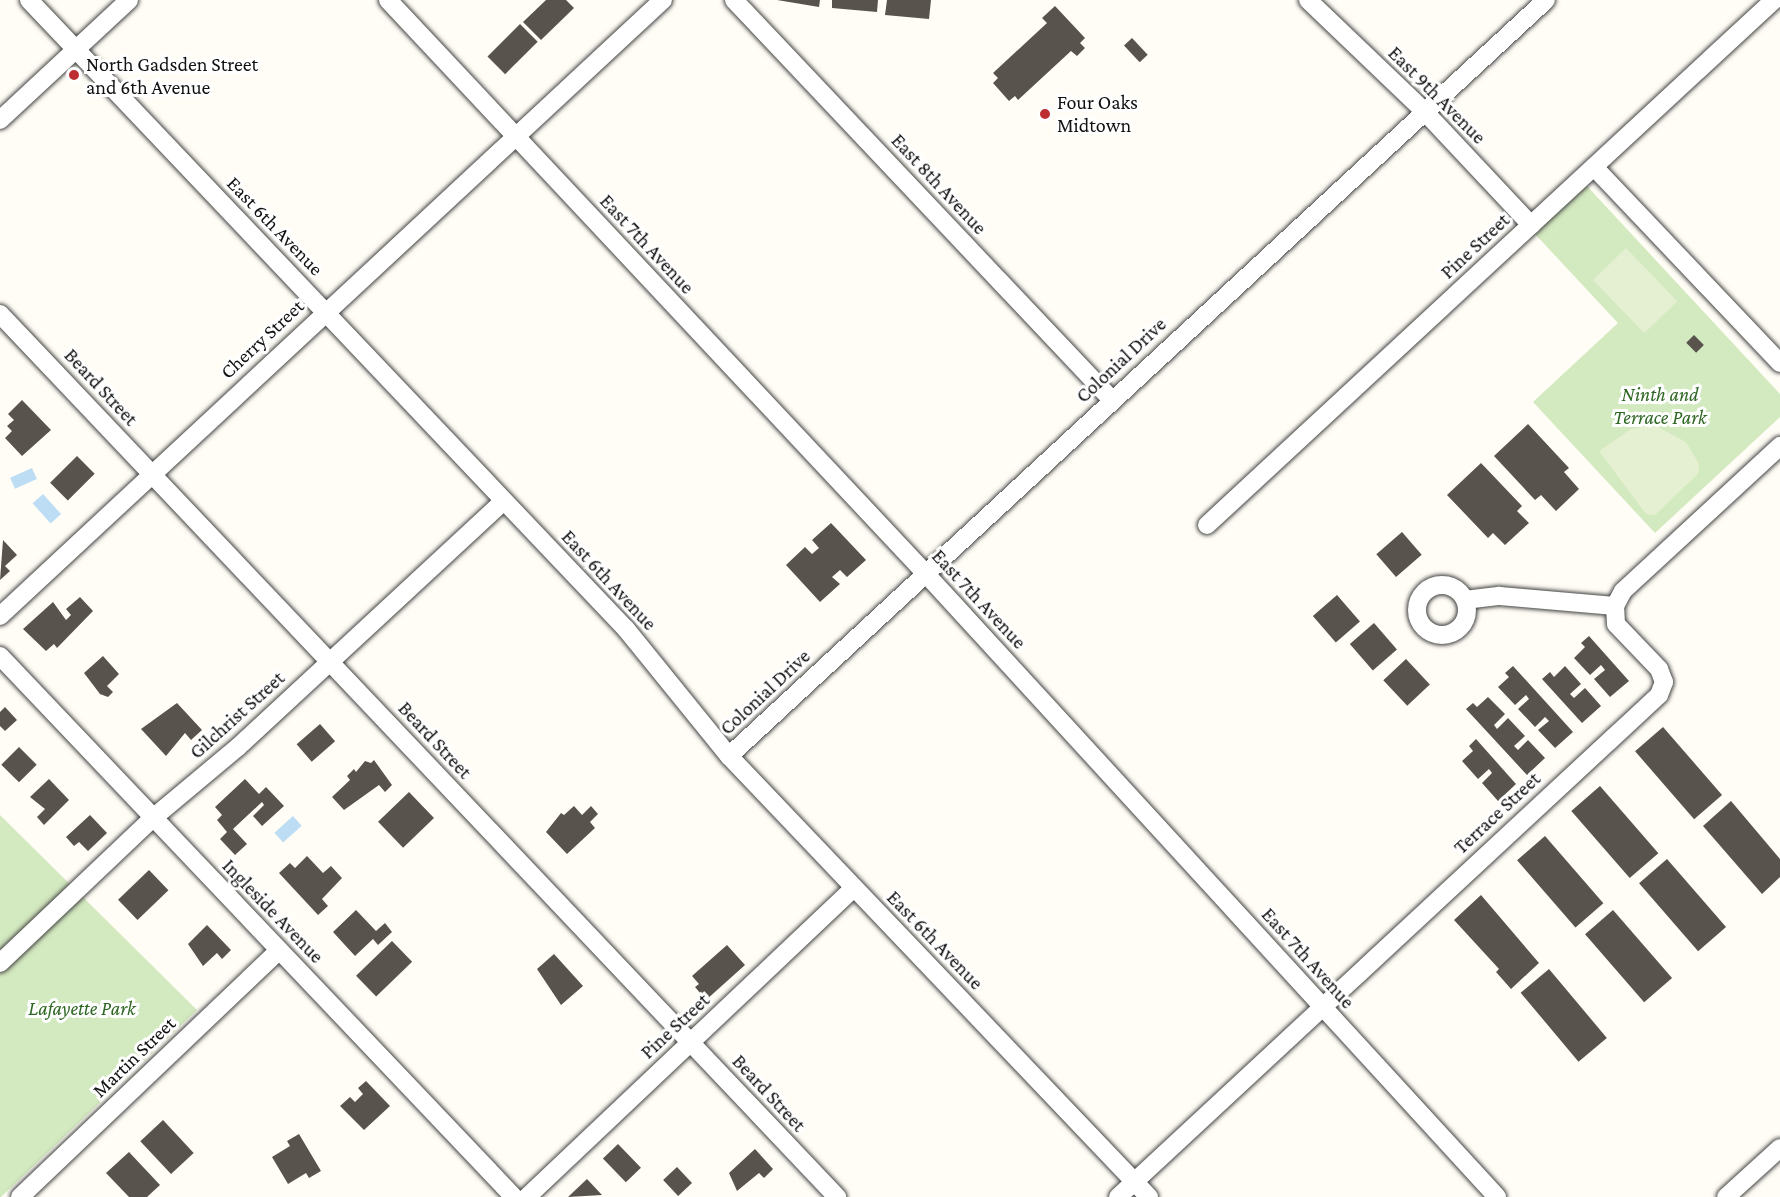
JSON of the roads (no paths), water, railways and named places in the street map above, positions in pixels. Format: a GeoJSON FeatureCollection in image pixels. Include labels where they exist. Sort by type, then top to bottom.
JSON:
{"type":"FeatureCollection","features":[{"type":"Feature","properties":{"kind":"street","name":"East 6th Avenue"},"geometry":{"type":"LineString","coordinates":[[29,0],[627,629],[729,756],[1149,1197]]}},
{"type":"Feature","properties":{"kind":"street"},"geometry":{"type":"LineString","coordinates":[[0,120],[129,0]]}},
{"type":"Feature","properties":{"kind":"street","name":"East 7th Avenue"},"geometry":{"type":"LineString","coordinates":[[388,0],[926,574],[1497,1197]]}},
{"type":"Feature","properties":{"kind":"street","name":"East 7th Avenue"},"geometry":{"type":"LineString","coordinates":[[403,0],[424,36]]}},
{"type":"Feature","properties":{"kind":"street","name":"Cherry Street"},"geometry":{"type":"LineString","coordinates":[[0,616],[325,311],[663,0]]}},
{"type":"Feature","properties":{"kind":"street","name":"East 8th Avenue"},"geometry":{"type":"LineString","coordinates":[[734,0],[1111,399]]}},
{"type":"Feature","properties":{"kind":"street","name":"East 9th Avenue"},"geometry":{"type":"LineString","coordinates":[[1308,0],[1425,112],[1531,225]]}},
{"type":"Feature","properties":{"kind":"street","name":"Colonial Drive"},"geometry":{"type":"LineString","coordinates":[[729,756],[1111,399],[1546,0]]}},
{"type":"Feature","properties":{"kind":"street","name":"Pine Street"},"geometry":{"type":"LineString","coordinates":[[1207,525],[1774,0]]}},
{"type":"Feature","properties":{"kind":"street"},"geometry":{"type":"LineString","coordinates":[[1595,168],[1780,363]]}},
{"type":"Feature","properties":{"kind":"street","name":"Beard Street"},"geometry":{"type":"LineString","coordinates":[[0,314],[837,1197]]}},
{"type":"Feature","properties":{"kind":"street"},"geometry":{"type":"LineString","coordinates":[[1465,600],[1500,596],[1615,606],[1623,591],[1780,446]]}},
{"type":"Feature","properties":{"kind":"street","name":"Gilchrist Street"},"geometry":{"type":"LineString","coordinates":[[0,963],[153,818],[238,747],[504,501]]}},
{"type":"Feature","properties":{"kind":"street","name":"Terrace Street"},"geometry":{"type":"LineString","coordinates":[[1118,1197],[1321,1006],[1659,695],[1664,682],[1659,669],[1616,624],[1615,606]]}},
{"type":"Feature","properties":{"kind":"street","name":"Ingleside Avenue"},"geometry":{"type":"LineString","coordinates":[[0,656],[514,1197]]}},
{"type":"Feature","properties":{"kind":"street","name":"Pine Street"},"geometry":{"type":"LineString","coordinates":[[526,1197],[854,888]]}},
{"type":"Feature","properties":{"kind":"street","name":"Martin Street"},"geometry":{"type":"LineString","coordinates":[[26,1195],[279,950]]}},
{"type":"Feature","properties":{"kind":"street"},"geometry":{"type":"LineString","coordinates":[[1726,1197],[1780,1148]]}},
{"type":"Feature","properties":{"kind":"water"},"geometry":{"type":"Polygon","coordinates":[[[32,468],[37,479],[15,489],[10,478],[32,468]]]}},
{"type":"Feature","properties":{"kind":"water"},"geometry":{"type":"Polygon","coordinates":[[[43,494],[61,514],[51,523],[33,503],[43,494]]]}},
{"type":"Feature","properties":{"kind":"water"},"geometry":{"type":"Polygon","coordinates":[[[293,816],[302,826],[283,842],[274,833],[293,816]]]}},
{"type":"Feature","properties":{"kind":"place","name":"North Gadsden Street and 6th Avenue"},"geometry":{"type":"Point","coordinates":[74,75]}},
{"type":"Feature","properties":{"kind":"place","name":"Four Oaks Midtown"},"geometry":{"type":"Point","coordinates":[1045,114]}},
{"type":"Feature","properties":{"kind":"park label","name":"Ninth and Terrace Park"},"geometry":{"type":"Point","coordinates":[1660,406]}},
{"type":"Feature","properties":{"kind":"park label","name":"Lafayette Park"},"geometry":{"type":"Point","coordinates":[82,1008]}}]}
